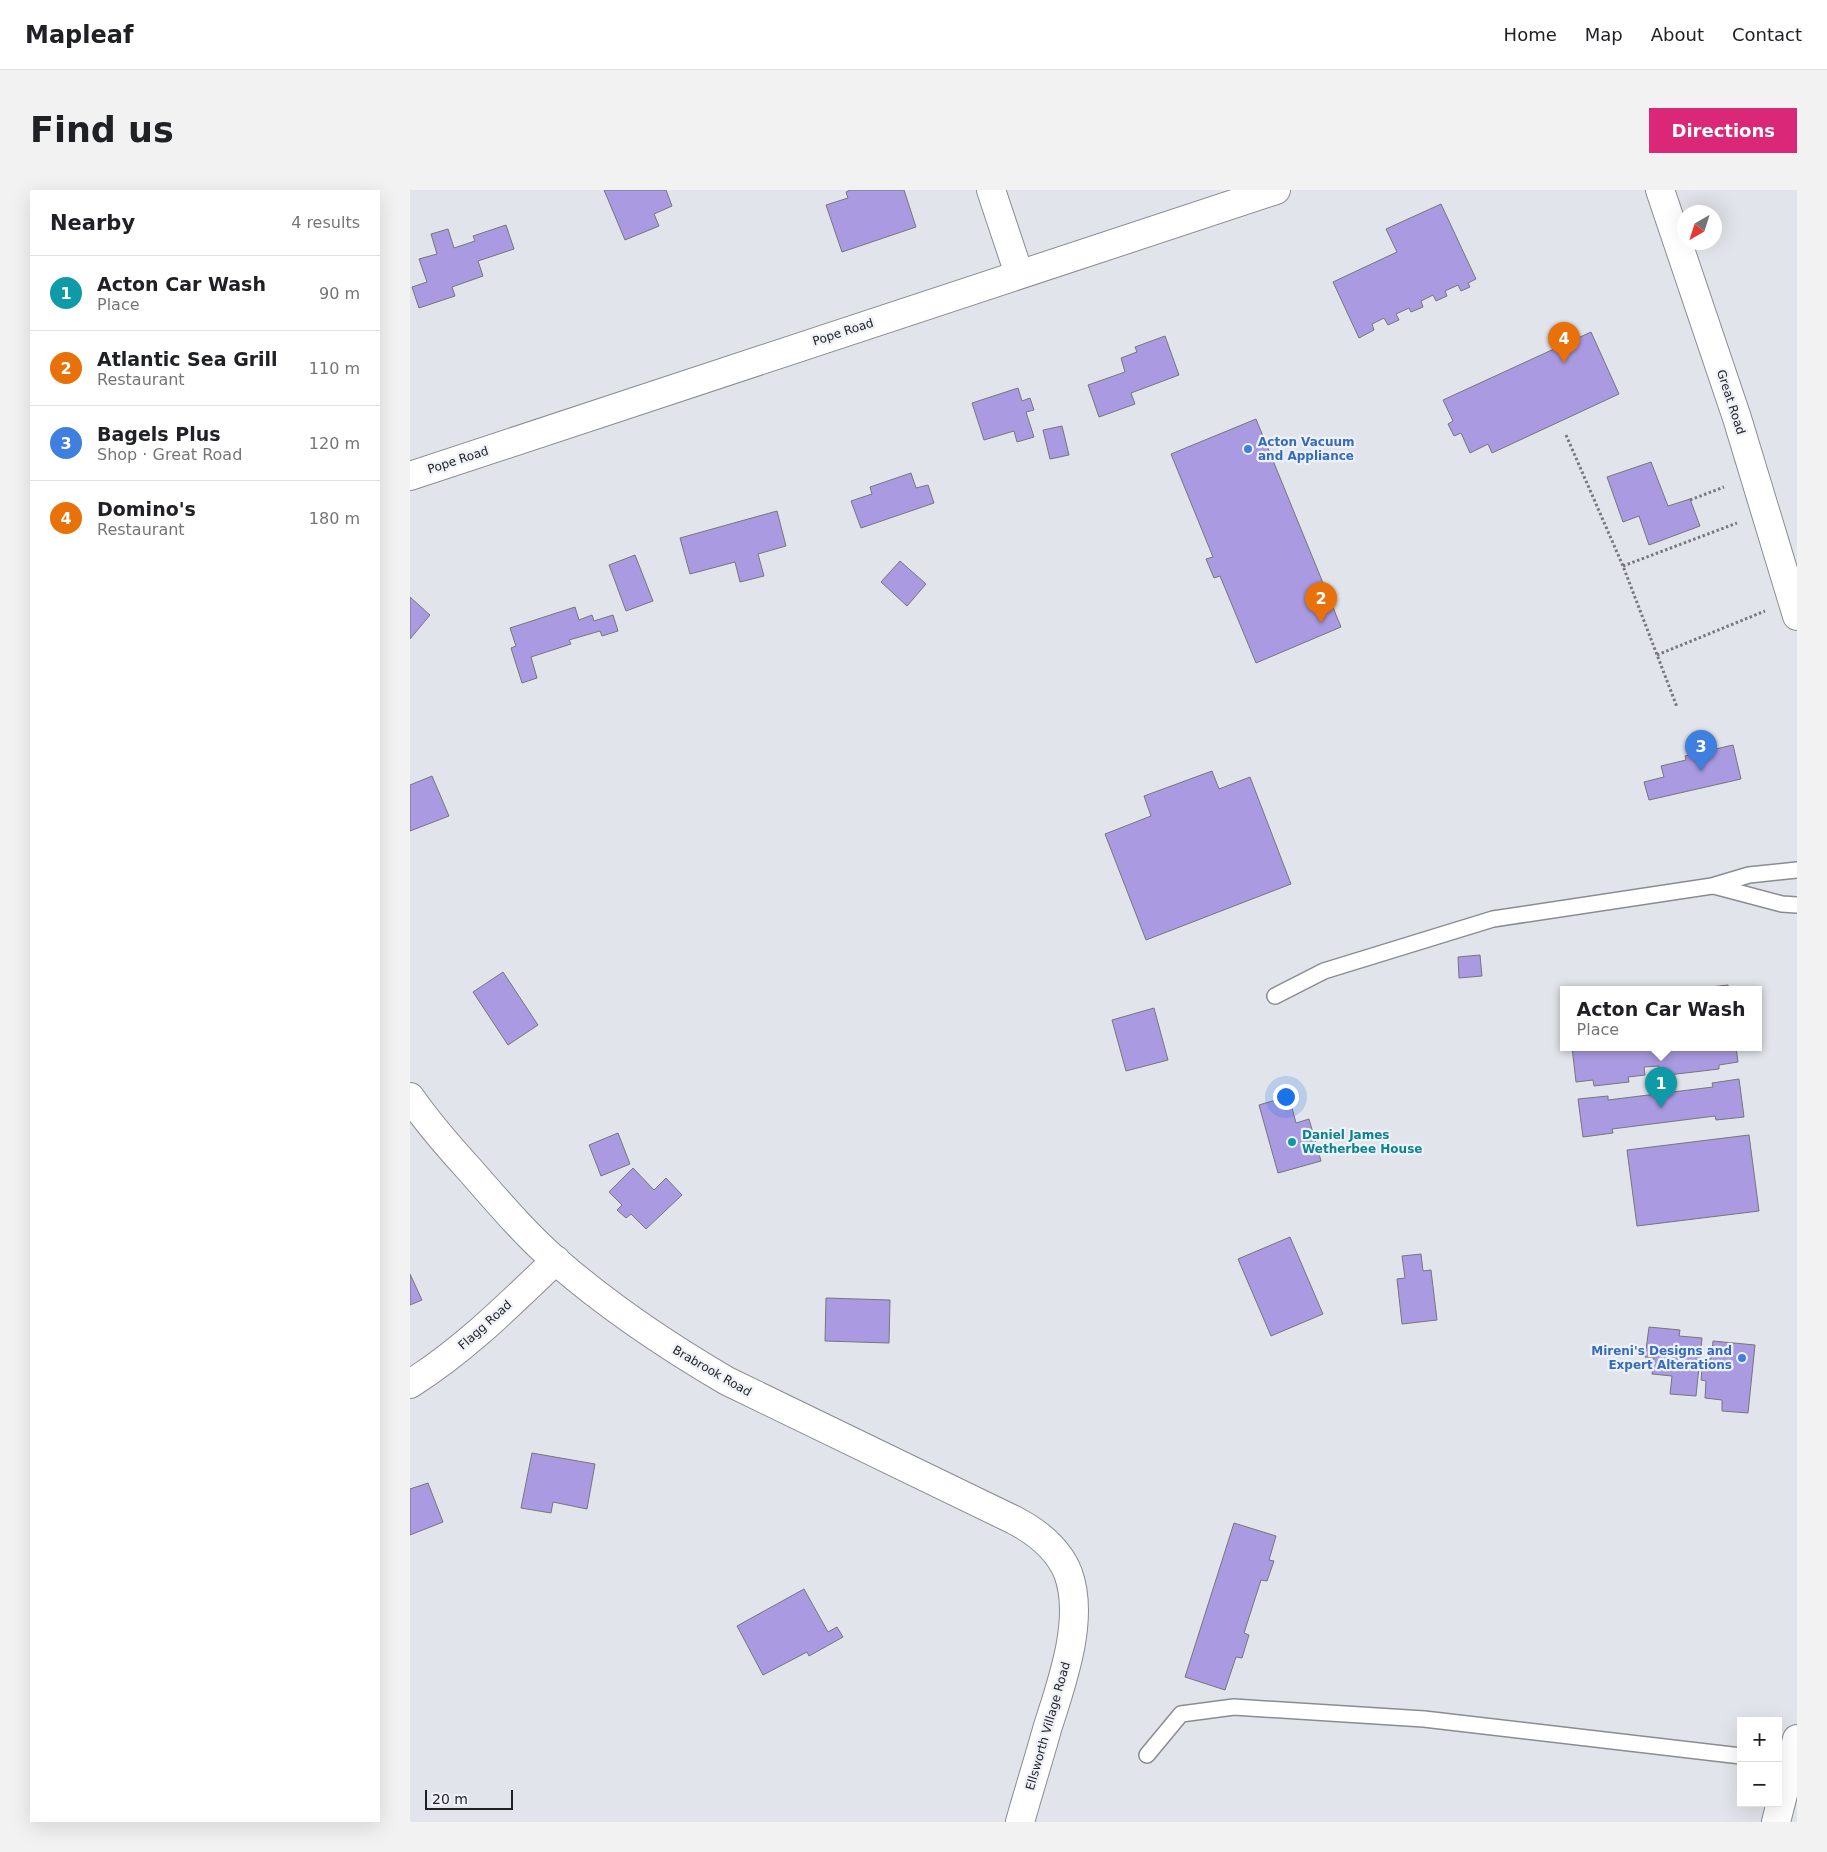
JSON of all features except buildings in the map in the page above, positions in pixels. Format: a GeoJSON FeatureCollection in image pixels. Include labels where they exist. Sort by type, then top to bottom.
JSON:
{"type":"FeatureCollection","features":[{"type":"Feature","properties":{"kind":"street"},"geometry":{"type":"LineString","coordinates":[[991,190],[1019,274]]}},
{"type":"Feature","properties":{"kind":"street","name":"Pope Road"},"geometry":{"type":"LineString","coordinates":[[410,476],[1276,190]]}},
{"type":"Feature","properties":{"kind":"street","name":"Great Road"},"geometry":{"type":"LineString","coordinates":[[1660,190],[1737,418],[1797,616]]}},
{"type":"Feature","properties":{"kind":"street","name":"Brabrook Road"},"geometry":{"type":"LineString","coordinates":[[410,1097],[451,1149],[519,1225],[556,1260],[638,1325],[685,1357],[727,1382],[1026,1527],[1046,1541],[1067,1571]]}},
{"type":"Feature","properties":{"kind":"street","name":"Flagg Road"},"geometry":{"type":"LineString","coordinates":[[410,1384],[454,1353],[486,1327],[556,1260]]}},
{"type":"Feature","properties":{"kind":"street","name":"Ellsworth Village Road"},"geometry":{"type":"LineString","coordinates":[[1020,1822],[1068,1662],[1073,1609],[1067,1571]]}},
{"type":"Feature","properties":{"kind":"street"},"geometry":{"type":"LineString","coordinates":[[1776,1822],[1789,1754]]}},
{"type":"Feature","properties":{"kind":"lane"},"geometry":{"type":"LineString","coordinates":[[1275,996],[1324,971],[1493,919],[1712,886],[1750,875],[1797,870]]}},
{"type":"Feature","properties":{"kind":"lane"},"geometry":{"type":"LineString","coordinates":[[1712,886],[1782,904],[1797,905]]}},
{"type":"Feature","properties":{"kind":"lane"},"geometry":{"type":"LineString","coordinates":[[1146,1754],[1181,1714],[1234,1707],[1424,1719],[1737,1756]]}},
{"type":"Feature","properties":{"kind":"path"},"geometry":{"type":"LineString","coordinates":[[1566,435],[1623,566],[1677,707]]}},
{"type":"Feature","properties":{"kind":"path"},"geometry":{"type":"LineString","coordinates":[[1690,500],[1724,487]]}},
{"type":"Feature","properties":{"kind":"path"},"geometry":{"type":"LineString","coordinates":[[1623,566],[1737,523]]}},
{"type":"Feature","properties":{"kind":"path"},"geometry":{"type":"LineString","coordinates":[[1657,655],[1766,611]]}},
{"type":"Feature","properties":{"kind":"place","name":"Domino's"},"geometry":{"type":"Point","coordinates":[1564,363]}},
{"type":"Feature","properties":{"kind":"place","name":"Acton Vacuum and Appliance"},"geometry":{"type":"Point","coordinates":[1248,449]}},
{"type":"Feature","properties":{"kind":"place","name":"Atlantic Sea Grill"},"geometry":{"type":"Point","coordinates":[1321,623]}},
{"type":"Feature","properties":{"kind":"place","name":"Bagels Plus"},"geometry":{"type":"Point","coordinates":[1701,771]}},
{"type":"Feature","properties":{"kind":"place","name":"Acton Car Wash"},"geometry":{"type":"Point","coordinates":[1661,1108]}},
{"type":"Feature","properties":{"kind":"place","name":"Daniel James Wetherbee House"},"geometry":{"type":"Point","coordinates":[1292,1142]}},
{"type":"Feature","properties":{"kind":"place","name":"Mireni's Designs and Expert Alterations"},"geometry":{"type":"Point","coordinates":[1742,1358]}}]}
